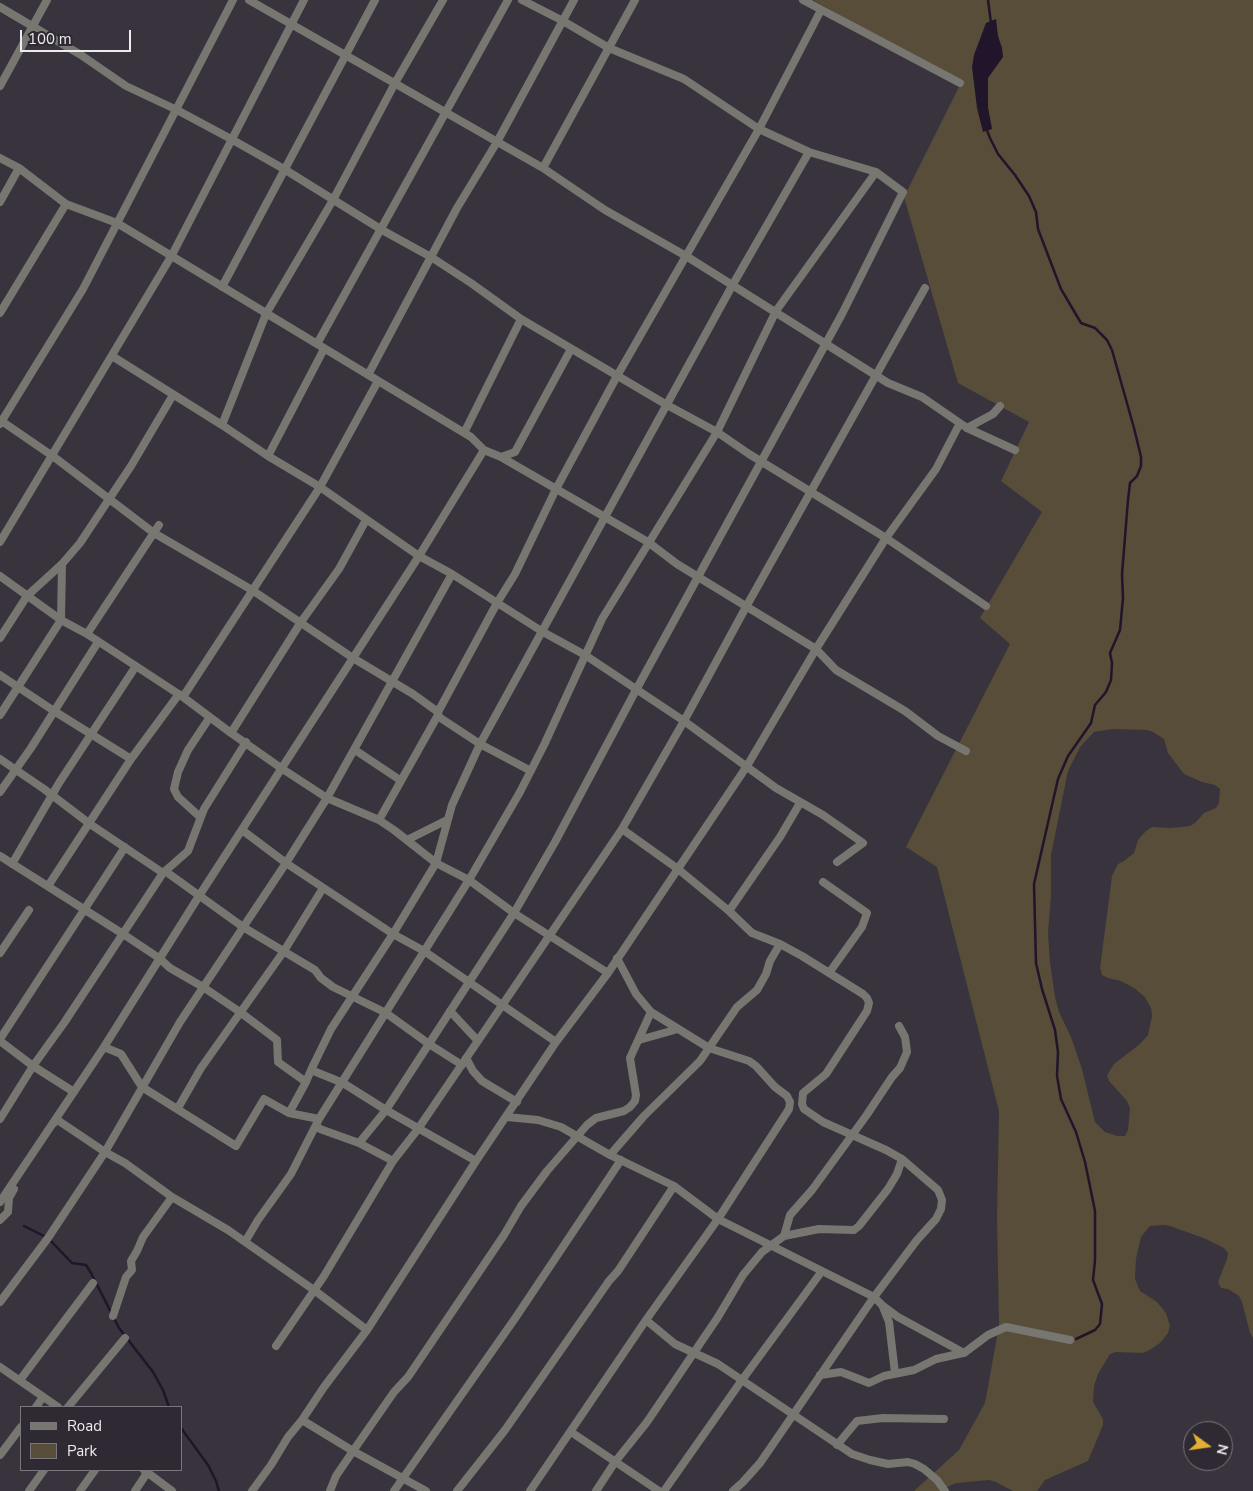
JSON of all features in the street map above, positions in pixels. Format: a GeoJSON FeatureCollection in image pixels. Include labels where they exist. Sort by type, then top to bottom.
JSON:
{"type":"FeatureCollection","features":[{"type":"Feature","properties":{"kind":"street"},"geometry":{"type":"LineString","coordinates":[[0,86],[47,0]]}},
{"type":"Feature","properties":{"kind":"street"},"geometry":{"type":"LineString","coordinates":[[233,0],[83,289],[0,422],[154,533],[252,590],[353,658],[392,680],[480,744],[531,771]]}},
{"type":"Feature","properties":{"kind":"street"},"geometry":{"type":"LineString","coordinates":[[249,0],[543,168],[605,210],[686,256],[732,286],[776,311],[888,383],[922,397],[968,428],[1015,450]]}},
{"type":"Feature","properties":{"kind":"street"},"geometry":{"type":"LineString","coordinates":[[0,542],[172,255],[304,0]]}},
{"type":"Feature","properties":{"kind":"street"},"geometry":{"type":"LineString","coordinates":[[222,287],[375,0]]}},
{"type":"Feature","properties":{"kind":"street"},"geometry":{"type":"LineString","coordinates":[[222,425],[266,314],[334,200],[395,83],[442,0]]}},
{"type":"Feature","properties":{"kind":"street"},"geometry":{"type":"LineString","coordinates":[[268,456],[321,347],[382,230],[508,0]]}},
{"type":"Feature","properties":{"kind":"street"},"geometry":{"type":"LineString","coordinates":[[359,1143],[386,1110],[469,983],[514,913],[555,842],[636,690],[826,344],[903,192],[876,172],[809,152],[759,129],[684,79],[609,48],[522,0]]}},
{"type":"Feature","properties":{"kind":"street"},"geometry":{"type":"LineString","coordinates":[[368,375],[456,208],[497,142],[574,0]]}},
{"type":"Feature","properties":{"kind":"street"},"geometry":{"type":"LineString","coordinates":[[543,168],[635,0]]}},
{"type":"Feature","properties":{"kind":"street"},"geometry":{"type":"LineString","coordinates":[[803,0],[960,84]]}},
{"type":"Feature","properties":{"kind":"street"},"geometry":{"type":"LineString","coordinates":[[0,7],[32,28],[81,55],[126,86],[177,110],[231,139],[284,169],[382,230],[431,257],[521,319],[667,405],[717,432],[886,538],[986,606]]}},
{"type":"Feature","properties":{"kind":"street"},"geometry":{"type":"LineString","coordinates":[[379,820],[497,603],[515,574],[556,489],[617,376],[759,129],[821,10]]}},
{"type":"Feature","properties":{"kind":"street"},"geometry":{"type":"LineString","coordinates":[[289,1113],[331,1029],[393,934],[436,862],[452,805],[480,744],[732,286],[809,152]]}},
{"type":"Feature","properties":{"kind":"street"},"geometry":{"type":"LineString","coordinates":[[0,158],[19,168],[66,204],[117,223],[471,437],[484,450],[501,457],[648,542],[677,564],[816,649],[836,670],[905,711],[938,736],[966,751]]}},
{"type":"Feature","properties":{"kind":"street"},"geometry":{"type":"LineString","coordinates":[[0,202],[19,168]]}},
{"type":"Feature","properties":{"kind":"street"},"geometry":{"type":"LineString","coordinates":[[245,1242],[258,1220],[291,1174],[319,1119],[469,880],[520,792],[602,618],[717,432],[776,311],[876,172]]}},
{"type":"Feature","properties":{"kind":"street"},"geometry":{"type":"LineString","coordinates":[[0,313],[66,204]]}},
{"type":"Feature","properties":{"kind":"street"},"geometry":{"type":"LineString","coordinates":[[276,1346],[314,1290],[393,1161],[418,1129],[622,829],[925,288]]}},
{"type":"Feature","properties":{"kind":"street"},"geometry":{"type":"LineString","coordinates":[[464,433],[521,319]]}},
{"type":"Feature","properties":{"kind":"street"},"geometry":{"type":"LineString","coordinates":[[501,457],[516,452],[571,349]]}},
{"type":"Feature","properties":{"kind":"street"},"geometry":{"type":"LineString","coordinates":[[112,356],[320,487],[419,556],[452,574],[543,632],[585,655],[684,721],[776,788],[800,804],[823,815],[863,843],[837,862]]}},
{"type":"Feature","properties":{"kind":"street"},"geometry":{"type":"LineString","coordinates":[[48,886],[90,824],[131,758],[181,695],[320,487],[378,381]]}},
{"type":"Feature","properties":{"kind":"street"},"geometry":{"type":"LineString","coordinates":[[0,638],[27,596],[62,564],[80,543],[131,466],[173,395]]}},
{"type":"Feature","properties":{"kind":"street"},"geometry":{"type":"LineString","coordinates":[[968,428],[993,414],[1000,406]]}},
{"type":"Feature","properties":{"kind":"street"},"geometry":{"type":"LineString","coordinates":[[252,1491],[272,1466],[288,1437],[367,1330],[476,1161],[556,1042],[608,973],[747,766],[816,649],[886,538],[936,469],[960,423]]}},
{"type":"Feature","properties":{"kind":"street"},"geometry":{"type":"LineString","coordinates":[[0,1202],[104,1047],[159,958],[419,556],[484,450]]}},
{"type":"Feature","properties":{"kind":"street"},"geometry":{"type":"LineString","coordinates":[[230,732],[301,622],[340,569],[366,520]]}},
{"type":"Feature","properties":{"kind":"street"},"geometry":{"type":"LineString","coordinates":[[87,634],[159,525]]}},
{"type":"Feature","properties":{"kind":"street"},"geometry":{"type":"LineString","coordinates":[[0,715],[62,620],[62,564]]}},
{"type":"Feature","properties":{"kind":"street"},"geometry":{"type":"LineString","coordinates":[[0,1302],[48,1238],[105,1152],[180,1022],[327,798],[452,574]]}},
{"type":"Feature","properties":{"kind":"street"},"geometry":{"type":"LineString","coordinates":[[0,576],[62,620],[181,695],[281,768],[327,798],[379,820],[436,862],[469,880],[514,913],[608,973]]}},
{"type":"Feature","properties":{"kind":"street"},"geometry":{"type":"LineString","coordinates":[[0,792],[98,642]]}},
{"type":"Feature","properties":{"kind":"street"},"geometry":{"type":"LineString","coordinates":[[12,864],[52,795],[136,666]]}},
{"type":"Feature","properties":{"kind":"street"},"geometry":{"type":"LineString","coordinates":[[0,675],[54,711],[131,758]]}},
{"type":"Feature","properties":{"kind":"street"},"geometry":{"type":"LineString","coordinates":[[200,817],[178,797],[174,789],[178,772],[188,750],[210,717]]}},
{"type":"Feature","properties":{"kind":"street"},"geometry":{"type":"LineString","coordinates":[[0,1119],[33,1066],[164,872],[188,852],[200,817],[246,742]]}},
{"type":"Feature","properties":{"kind":"street"},"geometry":{"type":"LineString","coordinates":[[355,750],[400,780]]}},
{"type":"Feature","properties":{"kind":"street"},"geometry":{"type":"LineString","coordinates":[[0,759],[90,824],[164,872],[243,927],[315,970],[321,978],[333,987],[386,1013],[429,1044],[464,1061],[482,1081],[517,1102]]}},
{"type":"Feature","properties":{"kind":"street"},"geometry":{"type":"LineString","coordinates":[[730,911],[800,804]]}},
{"type":"Feature","properties":{"kind":"street"},"geometry":{"type":"LineString","coordinates":[[407,840],[447,820]]}},
{"type":"Feature","properties":{"kind":"street"},"geometry":{"type":"LineString","coordinates":[[622,829],[678,869],[730,911],[752,933],[780,944],[867,998],[869,1003],[867,1011],[826,1074],[803,1093],[801,1098],[804,1110],[823,1122],[902,1159],[938,1190],[942,1200],[941,1209],[936,1219],[917,1240],[874,1297],[760,1463],[733,1491]]}},
{"type":"Feature","properties":{"kind":"street"},"geometry":{"type":"LineString","coordinates":[[242,830],[323,888],[393,934],[424,950],[556,1042]]}},
{"type":"Feature","properties":{"kind":"street"},"geometry":{"type":"LineString","coordinates":[[74,1092],[33,1066],[0,1040],[125,847]]}},
{"type":"Feature","properties":{"kind":"street"},"geometry":{"type":"LineString","coordinates":[[0,856],[123,934],[159,958],[170,968],[204,987],[240,1012],[277,1040],[278,1062],[306,1082]]}},
{"type":"Feature","properties":{"kind":"street"},"geometry":{"type":"LineString","coordinates":[[823,882],[867,914],[862,927],[829,973]]}},
{"type":"Feature","properties":{"kind":"street"},"geometry":{"type":"LineString","coordinates":[[178,1108],[200,1068],[284,951],[323,888]]}},
{"type":"Feature","properties":{"kind":"street"},"geometry":{"type":"LineString","coordinates":[[0,953],[29,910]]}},
{"type":"Feature","properties":{"kind":"street"},"geometry":{"type":"LineString","coordinates":[[610,1155],[644,1116],[700,1061],[737,1007],[757,990],[766,974],[770,960],[780,944]]}},
{"type":"Feature","properties":{"kind":"street"},"geometry":{"type":"LineString","coordinates":[[530,1491],[646,1320],[718,1219],[789,1109],[790,1102],[787,1096],[775,1087],[749,1061],[710,1048],[650,1012],[636,994],[617,958]]}},
{"type":"Feature","properties":{"kind":"street"},"geometry":{"type":"LineString","coordinates":[[450,1011],[478,1041]]}},
{"type":"Feature","properties":{"kind":"street"},"geometry":{"type":"LineString","coordinates":[[330,1491],[336,1476],[394,1392],[408,1377],[504,1235],[521,1206],[577,1135],[596,1118],[624,1111],[630,1107],[636,1095],[630,1058],[650,1012]]}},
{"type":"Feature","properties":{"kind":"street"},"geometry":{"type":"LineString","coordinates":[[784,1236],[790,1215],[812,1190],[900,1068],[907,1052],[905,1037],[899,1026]]}},
{"type":"Feature","properties":{"kind":"street"},"geometry":{"type":"LineString","coordinates":[[639,1040],[678,1029]]}},
{"type":"Feature","properties":{"kind":"street"},"geometry":{"type":"LineString","coordinates":[[104,1047],[121,1054],[142,1086],[236,1146],[264,1099],[289,1113],[319,1119]]}},
{"type":"Feature","properties":{"kind":"street"},"geometry":{"type":"LineString","coordinates":[[311,1070],[343,1082],[386,1110],[476,1161]]}},
{"type":"Feature","properties":{"kind":"street"},"geometry":{"type":"LineString","coordinates":[[787,1096],[801,1098]]}},
{"type":"Feature","properties":{"kind":"street"},"geometry":{"type":"LineString","coordinates":[[784,1118],[803,1107]]}},
{"type":"Feature","properties":{"kind":"street"},"geometry":{"type":"LineString","coordinates":[[507,1117],[548,1123],[577,1135],[610,1155],[674,1186],[718,1219],[874,1297],[882,1306],[898,1317],[963,1353]]}},
{"type":"Feature","properties":{"kind":"street"},"geometry":{"type":"LineString","coordinates":[[56,1119],[125,1163],[172,1197],[245,1242],[367,1330]]}},
{"type":"Feature","properties":{"kind":"street"},"geometry":{"type":"LineString","coordinates":[[0,1220],[8,1212],[9,1198],[56,1119]]}},
{"type":"Feature","properties":{"kind":"street"},"geometry":{"type":"LineString","coordinates":[[319,1119],[317,1126],[320,1129],[359,1143],[393,1161]]}},
{"type":"Feature","properties":{"kind":"street"},"geometry":{"type":"LineString","coordinates":[[596,1491],[615,1462],[647,1422],[743,1275],[762,1252],[784,1236],[819,1229],[854,1230],[888,1188],[897,1174],[902,1159]]}},
{"type":"Feature","properties":{"kind":"street"},"geometry":{"type":"LineString","coordinates":[[394,1491],[516,1317],[621,1160]]}},
{"type":"Feature","properties":{"kind":"street"},"geometry":{"type":"LineString","coordinates":[[457,1491],[505,1430],[609,1281],[618,1271],[674,1186]]}},
{"type":"Feature","properties":{"kind":"street"},"geometry":{"type":"LineString","coordinates":[[113,1316],[126,1277],[132,1270],[131,1261],[143,1237],[172,1197]]}},
{"type":"Feature","properties":{"kind":"street"},"geometry":{"type":"LineString","coordinates":[[664,1491],[822,1271]]}},
{"type":"Feature","properties":{"kind":"street"},"geometry":{"type":"LineString","coordinates":[[20,1380],[93,1283]]}},
{"type":"Feature","properties":{"kind":"street"},"geometry":{"type":"LineString","coordinates":[[882,1306],[889,1322],[895,1373]]}},
{"type":"Feature","properties":{"kind":"street"},"geometry":{"type":"LineString","coordinates":[[646,1320],[675,1344],[707,1358],[852,1454],[888,1464],[908,1462],[915,1464],[937,1480],[945,1491]]}},
{"type":"Feature","properties":{"kind":"street"},"geometry":{"type":"LineString","coordinates":[[820,1375],[841,1372],[867,1383],[884,1376],[914,1370],[936,1359],[963,1353],[988,1335],[1006,1327],[1070,1340]]}},
{"type":"Feature","properties":{"kind":"street"},"geometry":{"type":"LineString","coordinates":[[69,1406],[125,1338]]}},
{"type":"Feature","properties":{"kind":"street"},"geometry":{"type":"LineString","coordinates":[[1,1370],[20,1380],[56,1406]]}},
{"type":"Feature","properties":{"kind":"street"},"geometry":{"type":"LineString","coordinates":[[37,1406],[43,1398]]}},
{"type":"Feature","properties":{"kind":"street"},"geometry":{"type":"LineString","coordinates":[[837,1445],[857,1420],[884,1418],[944,1419]]}},
{"type":"Feature","properties":{"kind":"street"},"geometry":{"type":"LineString","coordinates":[[302,1420],[426,1491]]}},
{"type":"Feature","properties":{"kind":"street"},"geometry":{"type":"LineString","coordinates":[[0,1455],[20,1428]]}},
{"type":"Feature","properties":{"kind":"street"},"geometry":{"type":"LineString","coordinates":[[571,1432],[659,1491]]}},
{"type":"Feature","properties":{"kind":"street"},"geometry":{"type":"LineString","coordinates":[[29,1491],[43,1471]]}},
{"type":"Feature","properties":{"kind":"street"},"geometry":{"type":"LineString","coordinates":[[80,1491],[94,1471]]}},
{"type":"Feature","properties":{"kind":"street"},"geometry":{"type":"LineString","coordinates":[[135,1491],[146,1471],[172,1491]]}},
{"type":"Feature","properties":{"kind":"green space"},"geometry":{"type":"Polygon","coordinates":[[[813,0],[1253,0],[1253,1338],[1239,1296],[1228,1289],[1221,1288],[1218,1282],[1227,1259],[1228,1253],[1224,1248],[1206,1239],[1170,1226],[1150,1226],[1141,1237],[1136,1259],[1135,1279],[1140,1291],[1157,1302],[1166,1313],[1170,1326],[1168,1333],[1160,1343],[1148,1351],[1142,1353],[1116,1352],[1110,1354],[1098,1374],[1094,1386],[1093,1402],[1103,1419],[1103,1425],[1088,1461],[1045,1480],[1037,1491],[1013,1491],[989,1480],[957,1483],[941,1491],[914,1491],[959,1450],[985,1403],[999,1326],[997,1217],[999,1111],[937,867],[906,847],[1010,644],[980,618],[1042,512],[1001,481],[1029,422],[958,383],[904,197],[961,83],[813,0]],[[1113,729],[1094,732],[1080,747],[1068,771],[1051,855],[1051,896],[1048,933],[1055,997],[1059,1012],[1071,1037],[1082,1069],[1095,1122],[1105,1132],[1117,1136],[1125,1136],[1128,1130],[1130,1108],[1127,1101],[1109,1081],[1107,1075],[1114,1064],[1140,1044],[1148,1035],[1152,1016],[1151,1008],[1145,997],[1121,981],[1102,975],[1100,968],[1112,876],[1118,864],[1134,853],[1138,840],[1146,831],[1152,827],[1190,826],[1204,813],[1216,808],[1219,803],[1220,789],[1215,785],[1202,782],[1184,774],[1168,753],[1164,739],[1147,730],[1113,729]]]}},
{"type":"Feature","properties":{"kind":"shaded area"},"geometry":{"type":"Polygon","coordinates":[[[996,19],[1003,57],[988,78],[988,107],[992,129],[983,132],[977,108],[972,67],[974,55],[986,23],[996,19]]]}},
{"type":"Feature","properties":{"kind":"waterway"},"geometry":{"type":"LineString","coordinates":[[988,0],[991,23]]}},
{"type":"Feature","properties":{"kind":"waterway"},"geometry":{"type":"LineString","coordinates":[[986,128],[998,154],[1029,196],[1036,212],[1038,229],[1061,289],[1081,323],[1095,328],[1107,340],[1112,350],[1141,457],[1141,466],[1137,476],[1130,483],[1122,574],[1123,598],[1120,630],[1110,653],[1112,663],[1111,680],[1106,692],[1095,705],[1091,723],[1068,756],[1058,779],[1034,884],[1036,963],[1055,1030],[1058,1052],[1057,1076],[1061,1099],[1076,1132],[1085,1162],[1095,1211],[1093,1280],[1102,1304],[1100,1324],[1095,1330],[1076,1339]]}},
{"type":"Feature","properties":{"kind":"waterway"},"geometry":{"type":"LineString","coordinates":[[24,1226],[48,1238],[72,1263],[86,1265],[119,1328],[153,1372],[163,1390],[169,1406]]}},
{"type":"Feature","properties":{"kind":"waterway"},"geometry":{"type":"LineString","coordinates":[[182,1429],[208,1465],[219,1491]]}}]}
